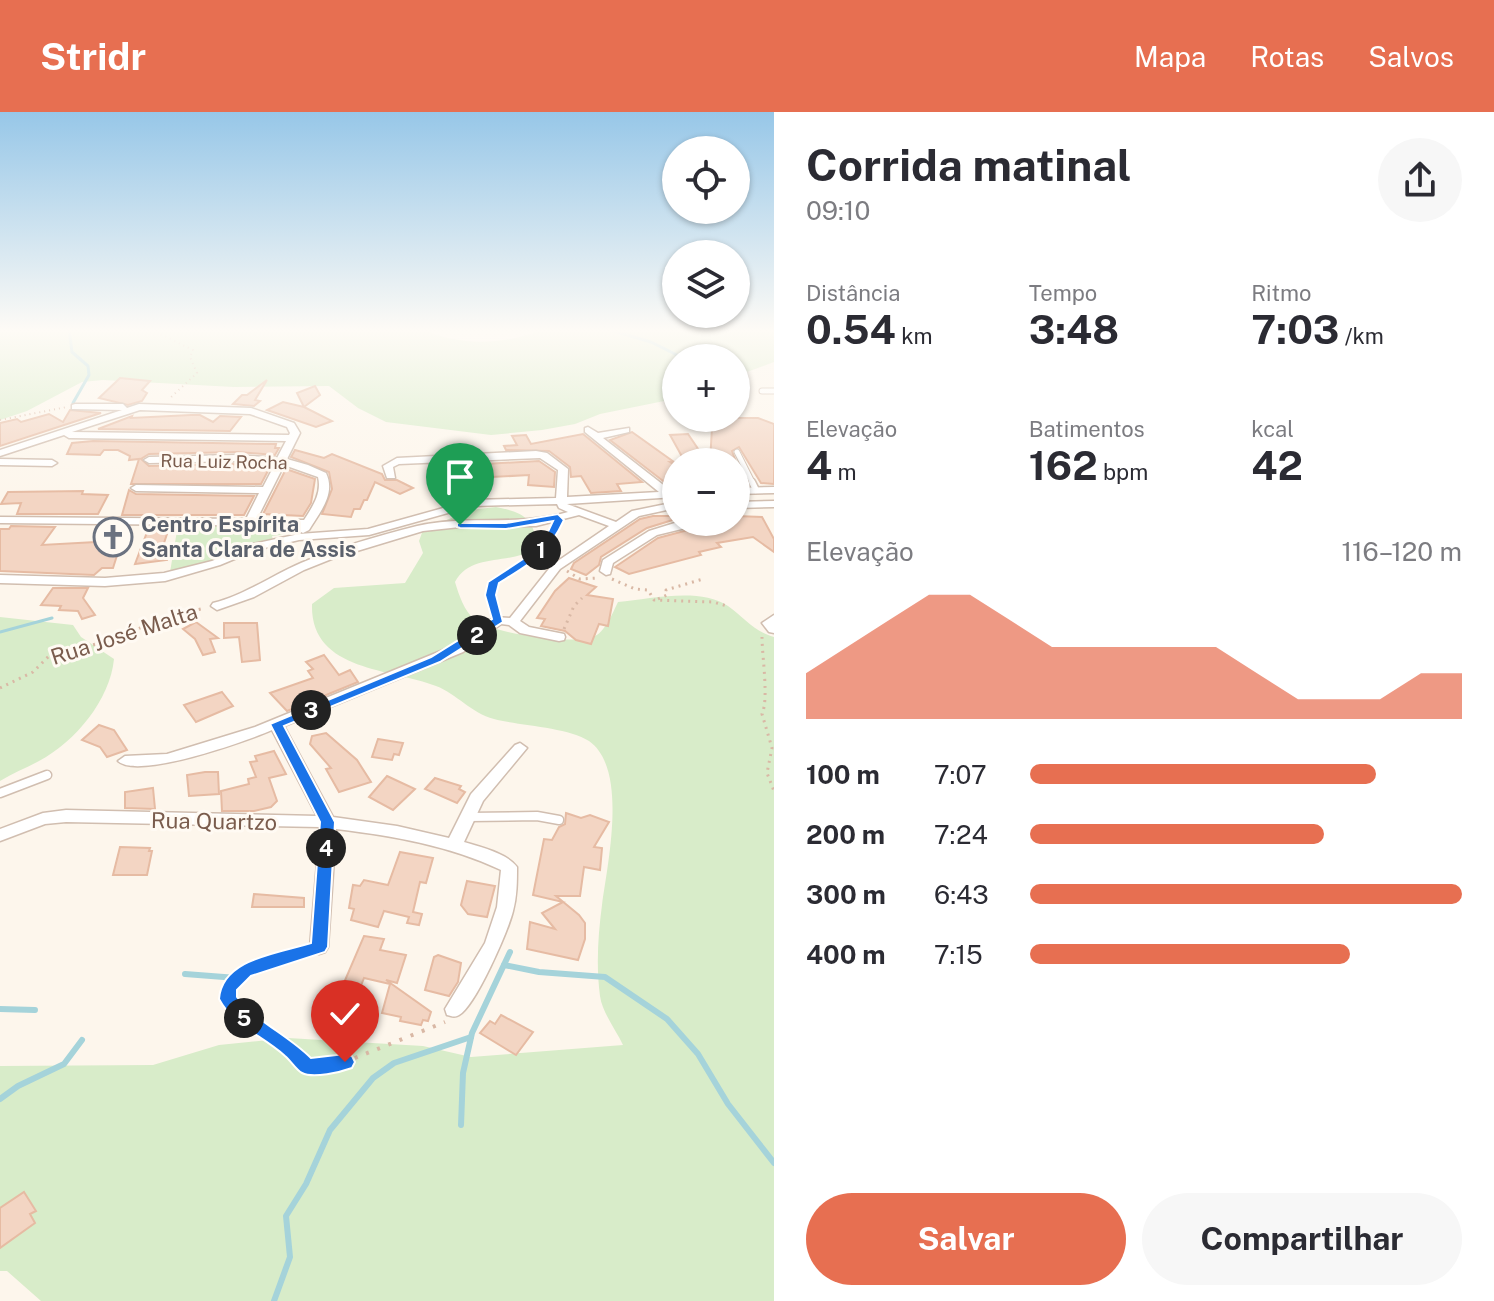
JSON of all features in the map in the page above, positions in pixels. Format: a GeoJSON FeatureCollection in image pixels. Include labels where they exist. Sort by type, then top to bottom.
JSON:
{"type":"FeatureCollection","features":[{"type":"Feature","properties":{"kind":"street"},"geometry":{"type":"LineString","coordinates":[[75,407],[251,411],[291,425],[294,436],[251,520]]}},
{"type":"Feature","properties":{"kind":"street"},"geometry":{"type":"LineString","coordinates":[[0,453],[139,407]]}},
{"type":"Feature","properties":{"kind":"street"},"geometry":{"type":"LineString","coordinates":[[626,430],[593,433],[662,492]]}},
{"type":"Feature","properties":{"kind":"street"},"geometry":{"type":"LineString","coordinates":[[53,435],[294,436]]}},
{"type":"Feature","properties":{"kind":"street"},"geometry":{"type":"LineString","coordinates":[[391,476],[388,466],[397,461],[540,454],[563,469],[561,502]]}},
{"type":"Feature","properties":{"kind":"street","name":"Rua Luiz Rocha"},"geometry":{"type":"LineString","coordinates":[[149,460],[281,461],[311,468],[326,480],[317,509],[299,537]]}},
{"type":"Feature","properties":{"kind":"street"},"geometry":{"type":"LineString","coordinates":[[0,462],[52,463]]}},
{"type":"Feature","properties":{"kind":"street"},"geometry":{"type":"LineString","coordinates":[[136,488],[266,490]]}},
{"type":"Feature","properties":{"kind":"street"},"geometry":{"type":"LineString","coordinates":[[750,490],[774,490]]}},
{"type":"Feature","properties":{"kind":"street"},"geometry":{"type":"LineString","coordinates":[[561,502],[575,513],[618,526]]}},
{"type":"Feature","properties":{"kind":"street"},"geometry":{"type":"LineString","coordinates":[[0,579],[105,582],[165,577],[216,563],[253,547],[299,537],[369,532],[472,503],[662,502]]}},
{"type":"Feature","properties":{"kind":"street"},"geometry":{"type":"LineString","coordinates":[[750,505],[774,504]]}},
{"type":"Feature","properties":{"kind":"street"},"geometry":{"type":"LineString","coordinates":[[125,761],[168,759],[201,751],[276,724],[458,649],[506,621],[556,567],[636,513],[662,505]]}},
{"type":"Feature","properties":{"kind":"street","name":"Rua José Malta"},"geometry":{"type":"LineString","coordinates":[[217,606],[256,595],[323,558],[425,527],[506,526],[575,513]]}},
{"type":"Feature","properties":{"kind":"street"},"geometry":{"type":"LineString","coordinates":[[0,520],[251,520],[307,523]]}},
{"type":"Feature","properties":{"kind":"street"},"geometry":{"type":"LineString","coordinates":[[606,571],[607,562],[645,537],[662,532]]}},
{"type":"Feature","properties":{"kind":"street"},"geometry":{"type":"LineString","coordinates":[[506,621],[525,630],[559,637]]}},
{"type":"Feature","properties":{"kind":"street"},"geometry":{"type":"LineString","coordinates":[[276,724],[328,822],[319,947]]}},
{"type":"Feature","properties":{"kind":"street"},"geometry":{"type":"LineString","coordinates":[[454,845],[476,798],[520,748]]}},
{"type":"Feature","properties":{"kind":"street","name":"Rua Quartzo"},"geometry":{"type":"LineString","coordinates":[[0,835],[43,819],[66,816],[328,822],[365,826],[486,854],[509,867],[501,929],[485,965],[454,1009]]}},
{"type":"Feature","properties":{"kind":"lane"},"geometry":{"type":"LineString","coordinates":[[762,391],[774,391]]}},
{"type":"Feature","properties":{"kind":"lane"},"geometry":{"type":"LineString","coordinates":[[750,478],[756,490]]}},
{"type":"Feature","properties":{"kind":"lane"},"geometry":{"type":"LineString","coordinates":[[0,793],[47,775]]}},
{"type":"Feature","properties":{"kind":"lane"},"geometry":{"type":"LineString","coordinates":[[467,818],[537,816],[559,820]]}},
{"type":"Feature","properties":{"kind":"path"},"geometry":{"type":"LineString","coordinates":[[164,408],[182,385]]}},
{"type":"Feature","properties":{"kind":"path"},"geometry":{"type":"LineString","coordinates":[[0,420],[75,407]]}},
{"type":"Feature","properties":{"kind":"path"},"geometry":{"type":"LineString","coordinates":[[506,621],[490,595],[494,582],[524,564],[546,545],[558,517]]}},
{"type":"Feature","properties":{"kind":"path"},"geometry":{"type":"LineString","coordinates":[[556,567],[580,579],[609,578],[635,589],[644,589],[654,600],[713,602],[727,606]]}},
{"type":"Feature","properties":{"kind":"path"},"geometry":{"type":"LineString","coordinates":[[658,599],[667,595],[666,590],[703,579]]}},
{"type":"Feature","properties":{"kind":"path"},"geometry":{"type":"LineString","coordinates":[[559,637],[574,606],[582,598]]}},
{"type":"Feature","properties":{"kind":"path","name":"Rua José Malta"},"geometry":{"type":"LineString","coordinates":[[0,688],[33,672],[50,655],[117,639],[176,614],[217,606]]}},
{"type":"Feature","properties":{"kind":"path"},"geometry":{"type":"LineString","coordinates":[[773,625],[761,641],[767,703],[762,709],[772,748],[767,773],[774,791]]}},
{"type":"Feature","properties":{"kind":"path"},"geometry":{"type":"LineString","coordinates":[[319,947],[245,970],[229,987],[228,999],[233,1009],[290,1049],[307,1067],[345,1062],[382,1049],[446,1021],[454,1009]]}},
{"type":"Feature","properties":{"kind":"green space"},"geometry":{"type":"Polygon","coordinates":[[[0,385],[75,385],[27,411],[0,420],[0,385]]]}},
{"type":"Feature","properties":{"kind":"green space"},"geometry":{"type":"Polygon","coordinates":[[[206,385],[662,385],[662,401],[600,414],[575,424],[491,435],[386,422],[358,408],[329,386],[206,385]]]}},
{"type":"Feature","properties":{"kind":"green space"},"geometry":{"type":"Polygon","coordinates":[[[496,507],[526,518],[533,530],[536,548],[515,557],[471,567],[455,582],[468,612],[484,625],[532,636],[583,639],[601,631],[618,602],[690,596],[717,600],[755,628],[774,637],[774,1301],[41,1301],[7,1271],[0,1271],[0,1066],[153,1065],[219,1045],[288,1038],[423,1046],[471,1057],[623,1045],[603,1008],[599,985],[599,928],[612,819],[609,773],[601,754],[580,736],[494,719],[436,686],[356,664],[324,643],[315,626],[312,604],[334,588],[405,583],[423,553],[419,541],[423,530],[470,510],[496,507]]]}},
{"type":"Feature","properties":{"kind":"green space"},"geometry":{"type":"Polygon","coordinates":[[[178,525],[271,525],[294,533],[272,536],[273,540],[170,572],[178,525]]]}},
{"type":"Feature","properties":{"kind":"green space"},"geometry":{"type":"Polygon","coordinates":[[[0,617],[73,625],[81,637],[114,659],[106,690],[77,731],[52,753],[0,781],[0,617]]]}},
{"type":"Feature","properties":{"kind":"building"},"geometry":{"type":"Polygon","coordinates":[[[112,385],[146,385],[142,390],[147,393],[142,401],[128,405],[99,398],[112,385]]]}},
{"type":"Feature","properties":{"kind":"building"},"geometry":{"type":"Polygon","coordinates":[[[264,385],[255,400],[260,401],[254,406],[233,404],[242,395],[264,385]]]}},
{"type":"Feature","properties":{"kind":"building"},"geometry":{"type":"Polygon","coordinates":[[[315,386],[320,395],[304,407],[297,393],[315,386]]]}},
{"type":"Feature","properties":{"kind":"building"},"geometry":{"type":"Polygon","coordinates":[[[283,402],[304,407],[332,421],[316,427],[267,410],[283,402]]]}},
{"type":"Feature","properties":{"kind":"building"},"geometry":{"type":"Polygon","coordinates":[[[70,410],[101,413],[0,446],[0,423],[17,419],[21,422],[49,414],[63,422],[70,410]]]}},
{"type":"Feature","properties":{"kind":"building"},"geometry":{"type":"Polygon","coordinates":[[[200,415],[213,422],[220,416],[241,417],[230,431],[98,429],[132,416],[200,415]]]}},
{"type":"Feature","properties":{"kind":"building"},"geometry":{"type":"Polygon","coordinates":[[[750,418],[774,424],[774,484],[761,483],[750,465],[750,448],[711,448],[712,432],[750,432],[750,418]]]}},
{"type":"Feature","properties":{"kind":"building"},"geometry":{"type":"Polygon","coordinates":[[[632,432],[662,453],[662,480],[610,440],[632,432]]]}},
{"type":"Feature","properties":{"kind":"building"},"geometry":{"type":"Polygon","coordinates":[[[583,434],[642,482],[617,484],[621,491],[591,493],[581,476],[571,477],[570,467],[549,451],[506,450],[504,446],[517,445],[512,436],[526,435],[531,444],[583,434]]]}},
{"type":"Feature","properties":{"kind":"building"},"geometry":{"type":"Polygon","coordinates":[[[688,434],[698,448],[677,448],[670,435],[688,434]]]}},
{"type":"Feature","properties":{"kind":"building"},"geometry":{"type":"Polygon","coordinates":[[[72,443],[276,444],[275,448],[279,448],[275,455],[238,452],[149,454],[141,459],[149,466],[238,464],[270,467],[261,484],[131,484],[139,459],[129,460],[130,456],[118,450],[104,450],[100,455],[67,454],[72,443]]]}},
{"type":"Feature","properties":{"kind":"building"},"geometry":{"type":"Polygon","coordinates":[[[295,450],[324,458],[332,454],[382,474],[385,480],[397,480],[413,488],[400,494],[375,482],[367,500],[360,509],[354,509],[351,517],[322,514],[332,489],[329,472],[291,457],[295,450]]]}},
{"type":"Feature","properties":{"kind":"building"},"geometry":{"type":"Polygon","coordinates":[[[539,461],[555,472],[554,487],[528,485],[529,475],[473,478],[467,465],[539,461]]]}},
{"type":"Feature","properties":{"kind":"building"},"geometry":{"type":"Polygon","coordinates":[[[286,469],[315,479],[311,503],[303,516],[263,514],[286,469]]]}},
{"type":"Feature","properties":{"kind":"building"},"geometry":{"type":"Polygon","coordinates":[[[129,490],[136,494],[254,496],[244,515],[122,515],[129,490]]]}},
{"type":"Feature","properties":{"kind":"building"},"geometry":{"type":"Polygon","coordinates":[[[83,491],[82,494],[108,495],[98,514],[17,514],[21,503],[1,504],[8,492],[83,491]]]}},
{"type":"Feature","properties":{"kind":"building"},"geometry":{"type":"Polygon","coordinates":[[[662,516],[662,523],[647,528],[601,557],[599,565],[586,575],[571,569],[574,563],[640,519],[662,516]]]}},
{"type":"Feature","properties":{"kind":"building"},"geometry":{"type":"Polygon","coordinates":[[[750,517],[762,517],[774,539],[774,552],[753,537],[717,543],[721,547],[699,552],[701,555],[629,574],[615,567],[658,538],[750,536],[750,517]]]}},
{"type":"Feature","properties":{"kind":"building"},"geometry":{"type":"Polygon","coordinates":[[[11,526],[55,527],[42,545],[96,542],[104,527],[126,527],[113,568],[102,568],[94,575],[0,571],[0,529],[11,526]]]}},
{"type":"Feature","properties":{"kind":"building"},"geometry":{"type":"Polygon","coordinates":[[[149,527],[169,528],[162,549],[166,549],[167,560],[135,564],[149,527]]]}},
{"type":"Feature","properties":{"kind":"building"},"geometry":{"type":"Polygon","coordinates":[[[569,578],[596,587],[587,595],[613,599],[608,626],[599,624],[591,644],[576,640],[565,631],[541,626],[545,619],[537,618],[555,591],[569,578]]]}},
{"type":"Feature","properties":{"kind":"building"},"geometry":{"type":"Polygon","coordinates":[[[53,588],[88,588],[83,598],[95,615],[82,619],[78,611],[41,605],[53,588]]]}},
{"type":"Feature","properties":{"kind":"building"},"geometry":{"type":"Polygon","coordinates":[[[196,622],[218,638],[210,639],[215,652],[203,655],[195,639],[183,629],[196,622]]]}},
{"type":"Feature","properties":{"kind":"building"},"geometry":{"type":"Polygon","coordinates":[[[224,623],[257,623],[260,660],[242,662],[239,637],[224,638],[224,623]]]}},
{"type":"Feature","properties":{"kind":"building"},"geometry":{"type":"Polygon","coordinates":[[[324,655],[339,675],[350,670],[358,682],[287,711],[270,693],[313,678],[308,671],[313,669],[306,662],[324,655]]]}},
{"type":"Feature","properties":{"kind":"building"},"geometry":{"type":"Polygon","coordinates":[[[222,692],[233,706],[196,722],[184,705],[222,692]]]}},
{"type":"Feature","properties":{"kind":"building"},"geometry":{"type":"Polygon","coordinates":[[[99,725],[114,730],[127,750],[107,757],[100,747],[82,740],[99,725]]]}},
{"type":"Feature","properties":{"kind":"building"},"geometry":{"type":"Polygon","coordinates":[[[326,733],[357,760],[371,782],[339,792],[326,769],[331,768],[310,744],[312,736],[326,733]]]}},
{"type":"Feature","properties":{"kind":"building"},"geometry":{"type":"Polygon","coordinates":[[[378,739],[403,743],[399,755],[394,754],[392,760],[372,757],[378,739]]]}},
{"type":"Feature","properties":{"kind":"building"},"geometry":{"type":"Polygon","coordinates":[[[274,751],[286,774],[269,778],[277,801],[271,807],[254,811],[222,811],[221,791],[249,784],[248,779],[256,777],[250,762],[257,761],[255,756],[274,751]]]}},
{"type":"Feature","properties":{"kind":"building"},"geometry":{"type":"Polygon","coordinates":[[[218,772],[219,794],[189,796],[187,775],[218,772]]]}},
{"type":"Feature","properties":{"kind":"building"},"geometry":{"type":"Polygon","coordinates":[[[387,776],[415,789],[393,810],[369,797],[387,776]]]}},
{"type":"Feature","properties":{"kind":"building"},"geometry":{"type":"Polygon","coordinates":[[[435,778],[461,786],[459,789],[465,792],[457,803],[425,789],[435,778]]]}},
{"type":"Feature","properties":{"kind":"building"},"geometry":{"type":"Polygon","coordinates":[[[153,788],[155,809],[125,808],[125,792],[153,788]]]}},
{"type":"Feature","properties":{"kind":"building"},"geometry":{"type":"Polygon","coordinates":[[[566,813],[581,818],[590,815],[609,822],[594,847],[602,848],[600,870],[584,867],[580,896],[556,896],[579,915],[585,923],[585,939],[578,960],[527,949],[530,922],[555,929],[542,913],[563,902],[533,895],[544,839],[552,840],[559,827],[565,824],[566,813]]]}},
{"type":"Feature","properties":{"kind":"building"},"geometry":{"type":"Polygon","coordinates":[[[120,847],[150,848],[147,875],[113,875],[120,847]]]}},
{"type":"Feature","properties":{"kind":"building"},"geometry":{"type":"Polygon","coordinates":[[[400,852],[433,858],[426,883],[420,882],[413,912],[422,914],[419,925],[407,923],[409,917],[384,911],[378,927],[351,920],[354,909],[349,908],[353,885],[360,886],[364,880],[388,885],[400,852]]]}},
{"type":"Feature","properties":{"kind":"building"},"geometry":{"type":"Polygon","coordinates":[[[467,881],[495,886],[487,917],[468,914],[461,905],[467,881]]]}},
{"type":"Feature","properties":{"kind":"building"},"geometry":{"type":"Polygon","coordinates":[[[254,894],[304,898],[304,907],[252,907],[254,894]]]}},
{"type":"Feature","properties":{"kind":"building"},"geometry":{"type":"Polygon","coordinates":[[[364,936],[384,939],[380,950],[406,955],[397,983],[386,980],[431,1012],[428,1021],[423,1020],[421,1025],[382,1013],[390,984],[364,978],[360,988],[343,985],[364,936]]]}},
{"type":"Feature","properties":{"kind":"building"},"geometry":{"type":"Polygon","coordinates":[[[438,955],[461,963],[458,982],[449,996],[425,990],[434,957],[438,955]]]}},
{"type":"Feature","properties":{"kind":"building"},"geometry":{"type":"Polygon","coordinates":[[[501,1015],[533,1032],[516,1055],[480,1033],[490,1021],[495,1024],[501,1015]]]}},
{"type":"Feature","properties":{"kind":"building"},"geometry":{"type":"Polygon","coordinates":[[[24,1192],[36,1211],[30,1214],[35,1223],[0,1248],[0,1208],[24,1192]]]}},
{"type":"Feature","properties":{"kind":"waterway"},"geometry":{"type":"LineString","coordinates":[[73,403],[83,385]]}},
{"type":"Feature","properties":{"kind":"waterway"},"geometry":{"type":"LineString","coordinates":[[0,632],[52,618]]}},
{"type":"Feature","properties":{"kind":"waterway"},"geometry":{"type":"LineString","coordinates":[[461,1125],[463,1073],[472,1033],[510,952]]}},
{"type":"Feature","properties":{"kind":"waterway"},"geometry":{"type":"LineString","coordinates":[[504,965],[539,972],[605,977],[667,1019],[698,1054],[728,1104],[774,1163]]}},
{"type":"Feature","properties":{"kind":"waterway"},"geometry":{"type":"LineString","coordinates":[[185,974],[237,978]]}},
{"type":"Feature","properties":{"kind":"waterway"},"geometry":{"type":"LineString","coordinates":[[0,1009],[35,1010]]}},
{"type":"Feature","properties":{"kind":"waterway"},"geometry":{"type":"LineString","coordinates":[[274,1301],[290,1257],[286,1216],[306,1184],[330,1130],[373,1078],[394,1063],[471,1037]]}},
{"type":"Feature","properties":{"kind":"waterway"},"geometry":{"type":"LineString","coordinates":[[0,1099],[18,1086],[64,1064],[82,1040]]}},
{"type":"Feature","properties":{"kind":"place","name":"Centro Espírita Santa Clara de Assis"},"geometry":{"type":"Point","coordinates":[113,537]}},
{"type":"Feature","properties":{"kind":"route"},"geometry":{"type":"LineString","coordinates":[[345,1062],[307,1067],[290,1049],[233,1009],[228,999],[229,987],[235,977],[245,970],[319,947],[328,822],[276,724],[436,659],[473,639],[499,620],[490,595],[494,582],[536,555],[549,541],[559,520],[558,517],[506,526],[460,525]]}}]}
